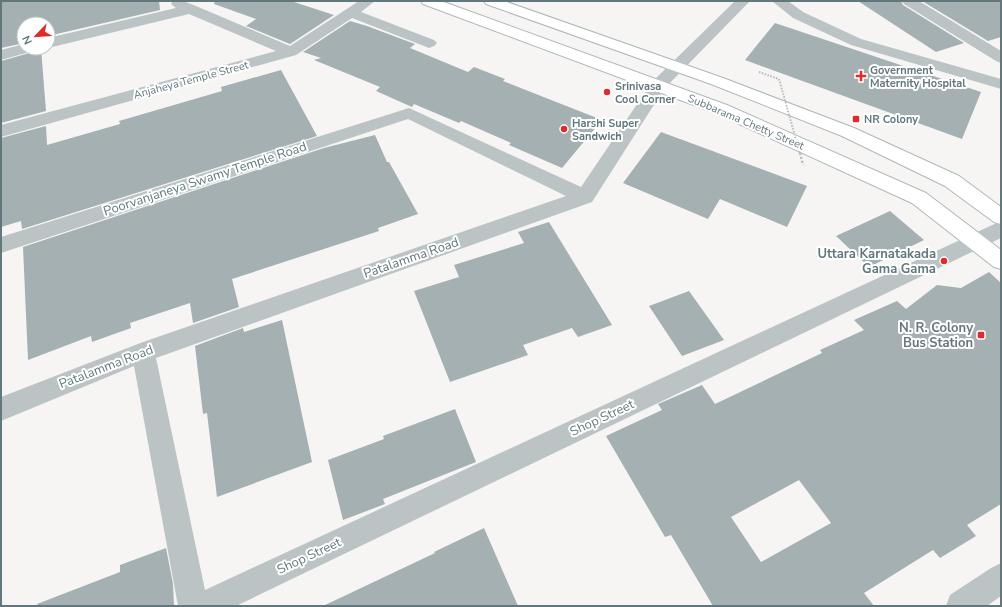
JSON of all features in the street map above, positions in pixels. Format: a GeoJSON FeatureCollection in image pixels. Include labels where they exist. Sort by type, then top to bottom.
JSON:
{"type":"FeatureCollection","features":[{"type":"Feature","properties":{"kind":"main road","name":"Subbarama Chetty Street"},"geometry":{"type":"LineString","coordinates":[[428,1],[721,110],[919,198],[1001,261]]}},
{"type":"Feature","properties":{"kind":"main road","name":"Subbarama Chetty Street"},"geometry":{"type":"LineString","coordinates":[[491,1],[676,67],[848,132],[952,181],[1001,217]]}},
{"type":"Feature","properties":{"kind":"street"},"geometry":{"type":"LineString","coordinates":[[172,1],[291,52]]}},
{"type":"Feature","properties":{"kind":"street","name":"Anjaheya Temple Street"},"geometry":{"type":"LineString","coordinates":[[1,131],[291,52],[368,1]]}},
{"type":"Feature","properties":{"kind":"street"},"geometry":{"type":"LineString","coordinates":[[585,197],[658,86],[743,1]]}},
{"type":"Feature","properties":{"kind":"street"},"geometry":{"type":"LineString","coordinates":[[779,1],[798,15],[856,42],[1001,84]]}},
{"type":"Feature","properties":{"kind":"street"},"geometry":{"type":"LineString","coordinates":[[909,1],[1001,58]]}},
{"type":"Feature","properties":{"kind":"street"},"geometry":{"type":"LineString","coordinates":[[56,41],[191,9]]}},
{"type":"Feature","properties":{"kind":"street"},"geometry":{"type":"LineString","coordinates":[[352,13],[429,43]]}},
{"type":"Feature","properties":{"kind":"street"},"geometry":{"type":"LineString","coordinates":[[1,54],[16,51]]}},
{"type":"Feature","properties":{"kind":"street","name":"Poorvanjaneya Swamy Temple Road"},"geometry":{"type":"LineString","coordinates":[[1,245],[409,113],[585,197]]}},
{"type":"Feature","properties":{"kind":"street","name":"Patalamma Road"},"geometry":{"type":"LineString","coordinates":[[1,409],[143,352],[585,197]]}},
{"type":"Feature","properties":{"kind":"street","name":"Shop Street"},"geometry":{"type":"LineString","coordinates":[[203,606],[977,242],[1001,229]]}},
{"type":"Feature","properties":{"kind":"street"},"geometry":{"type":"LineString","coordinates":[[143,352],[193,606]]}},
{"type":"Feature","properties":{"kind":"street"},"geometry":{"type":"LineString","coordinates":[[961,606],[1001,578]]}},
{"type":"Feature","properties":{"kind":"path"},"geometry":{"type":"LineString","coordinates":[[779,79],[803,165]]}},
{"type":"Feature","properties":{"kind":"building"},"geometry":{"type":"Polygon","coordinates":[[[1,1],[159,1],[160,10],[56,34],[56,16],[16,16],[16,45],[1,48],[1,1]]]}},
{"type":"Feature","properties":{"kind":"building"},"geometry":{"type":"Polygon","coordinates":[[[215,1],[291,1],[334,15],[290,44],[246,26],[256,19],[214,4],[215,1]]]}},
{"type":"Feature","properties":{"kind":"building"},"geometry":{"type":"Polygon","coordinates":[[[858,1],[901,1],[903,5],[964,43],[936,52],[858,1]]]}},
{"type":"Feature","properties":{"kind":"building"},"geometry":{"type":"Polygon","coordinates":[[[922,1],[1001,1],[1001,37],[988,41],[922,1]]]}},
{"type":"Feature","properties":{"kind":"building"},"geometry":{"type":"Polygon","coordinates":[[[350,21],[415,44],[410,48],[468,72],[474,67],[505,79],[503,81],[602,120],[562,168],[509,145],[511,143],[461,121],[459,123],[414,104],[412,107],[376,91],[380,87],[314,60],[321,58],[303,52],[350,21]]]}},
{"type":"Feature","properties":{"kind":"building","name":"Government Maternity Hospital"},"geometry":{"type":"Polygon","coordinates":[[[775,23],[981,92],[962,139],[745,60],[775,23]]]}},
{"type":"Feature","properties":{"kind":"building"},"geometry":{"type":"Polygon","coordinates":[[[19,56],[42,56],[46,111],[1,123],[1,61],[19,56]]]}},
{"type":"Feature","properties":{"kind":"building"},"geometry":{"type":"Polygon","coordinates":[[[281,70],[317,136],[22,229],[21,221],[1,227],[1,138],[46,126],[47,145],[120,124],[119,121],[222,91],[221,87],[281,70]]]}},
{"type":"Feature","properties":{"kind":"building"},"geometry":{"type":"Polygon","coordinates":[[[661,132],[807,186],[787,227],[720,199],[708,219],[623,183],[661,132]]]}},
{"type":"Feature","properties":{"kind":"building"},"geometry":{"type":"Polygon","coordinates":[[[375,135],[387,162],[389,162],[418,214],[378,228],[379,231],[232,279],[239,307],[193,323],[190,303],[130,323],[131,328],[92,342],[91,336],[28,360],[23,247],[324,148],[375,135]]]}},
{"type":"Feature","properties":{"kind":"building"},"geometry":{"type":"Polygon","coordinates":[[[890,211],[924,240],[869,267],[836,236],[890,211]]]}},
{"type":"Feature","properties":{"kind":"building"},"geometry":{"type":"Polygon","coordinates":[[[549,222],[612,325],[578,337],[572,328],[523,345],[528,355],[450,382],[414,291],[459,277],[454,265],[524,243],[518,232],[549,222]]]}},
{"type":"Feature","properties":{"kind":"building"},"geometry":{"type":"Polygon","coordinates":[[[989,272],[1001,283],[1001,504],[967,525],[976,536],[940,558],[933,550],[864,593],[874,606],[713,606],[671,535],[665,537],[606,436],[662,410],[658,404],[702,385],[715,404],[822,353],[820,350],[864,330],[854,320],[897,301],[906,309],[937,285],[961,288],[989,272]],[[799,480],[731,517],[761,562],[831,523],[799,480]]]}},
{"type":"Feature","properties":{"kind":"building"},"geometry":{"type":"Polygon","coordinates":[[[689,291],[724,340],[682,356],[649,306],[689,291]]]}},
{"type":"Feature","properties":{"kind":"building"},"geometry":{"type":"Polygon","coordinates":[[[282,320],[312,462],[217,497],[207,413],[203,414],[195,346],[243,328],[244,332],[282,320]]]}},
{"type":"Feature","properties":{"kind":"building"},"geometry":{"type":"Polygon","coordinates":[[[455,409],[476,462],[383,499],[385,504],[343,520],[328,460],[384,439],[383,436],[455,409]]]}},
{"type":"Feature","properties":{"kind":"building"},"geometry":{"type":"Polygon","coordinates":[[[484,528],[518,606],[323,606],[435,553],[434,552],[484,528]]]}},
{"type":"Feature","properties":{"kind":"building"},"geometry":{"type":"Polygon","coordinates":[[[166,548],[173,584],[174,606],[38,606],[37,604],[120,572],[120,565],[166,548]]]}},
{"type":"Feature","properties":{"kind":"place","name":"Government Maternity Hospital"},"geometry":{"type":"Point","coordinates":[861,76]}},
{"type":"Feature","properties":{"kind":"place","name":"Srinivasa Cool Corner"},"geometry":{"type":"Point","coordinates":[607,92]}},
{"type":"Feature","properties":{"kind":"place","name":"NR Colony"},"geometry":{"type":"Point","coordinates":[856,119]}},
{"type":"Feature","properties":{"kind":"place","name":"Harshi Super Sandwich"},"geometry":{"type":"Point","coordinates":[564,129]}},
{"type":"Feature","properties":{"kind":"place","name":"Uttara Karnatakada Gama Gama"},"geometry":{"type":"Point","coordinates":[944,261]}},
{"type":"Feature","properties":{"kind":"place","name":"N. R. Colony Bus Station"},"geometry":{"type":"Point","coordinates":[981,335]}}]}
